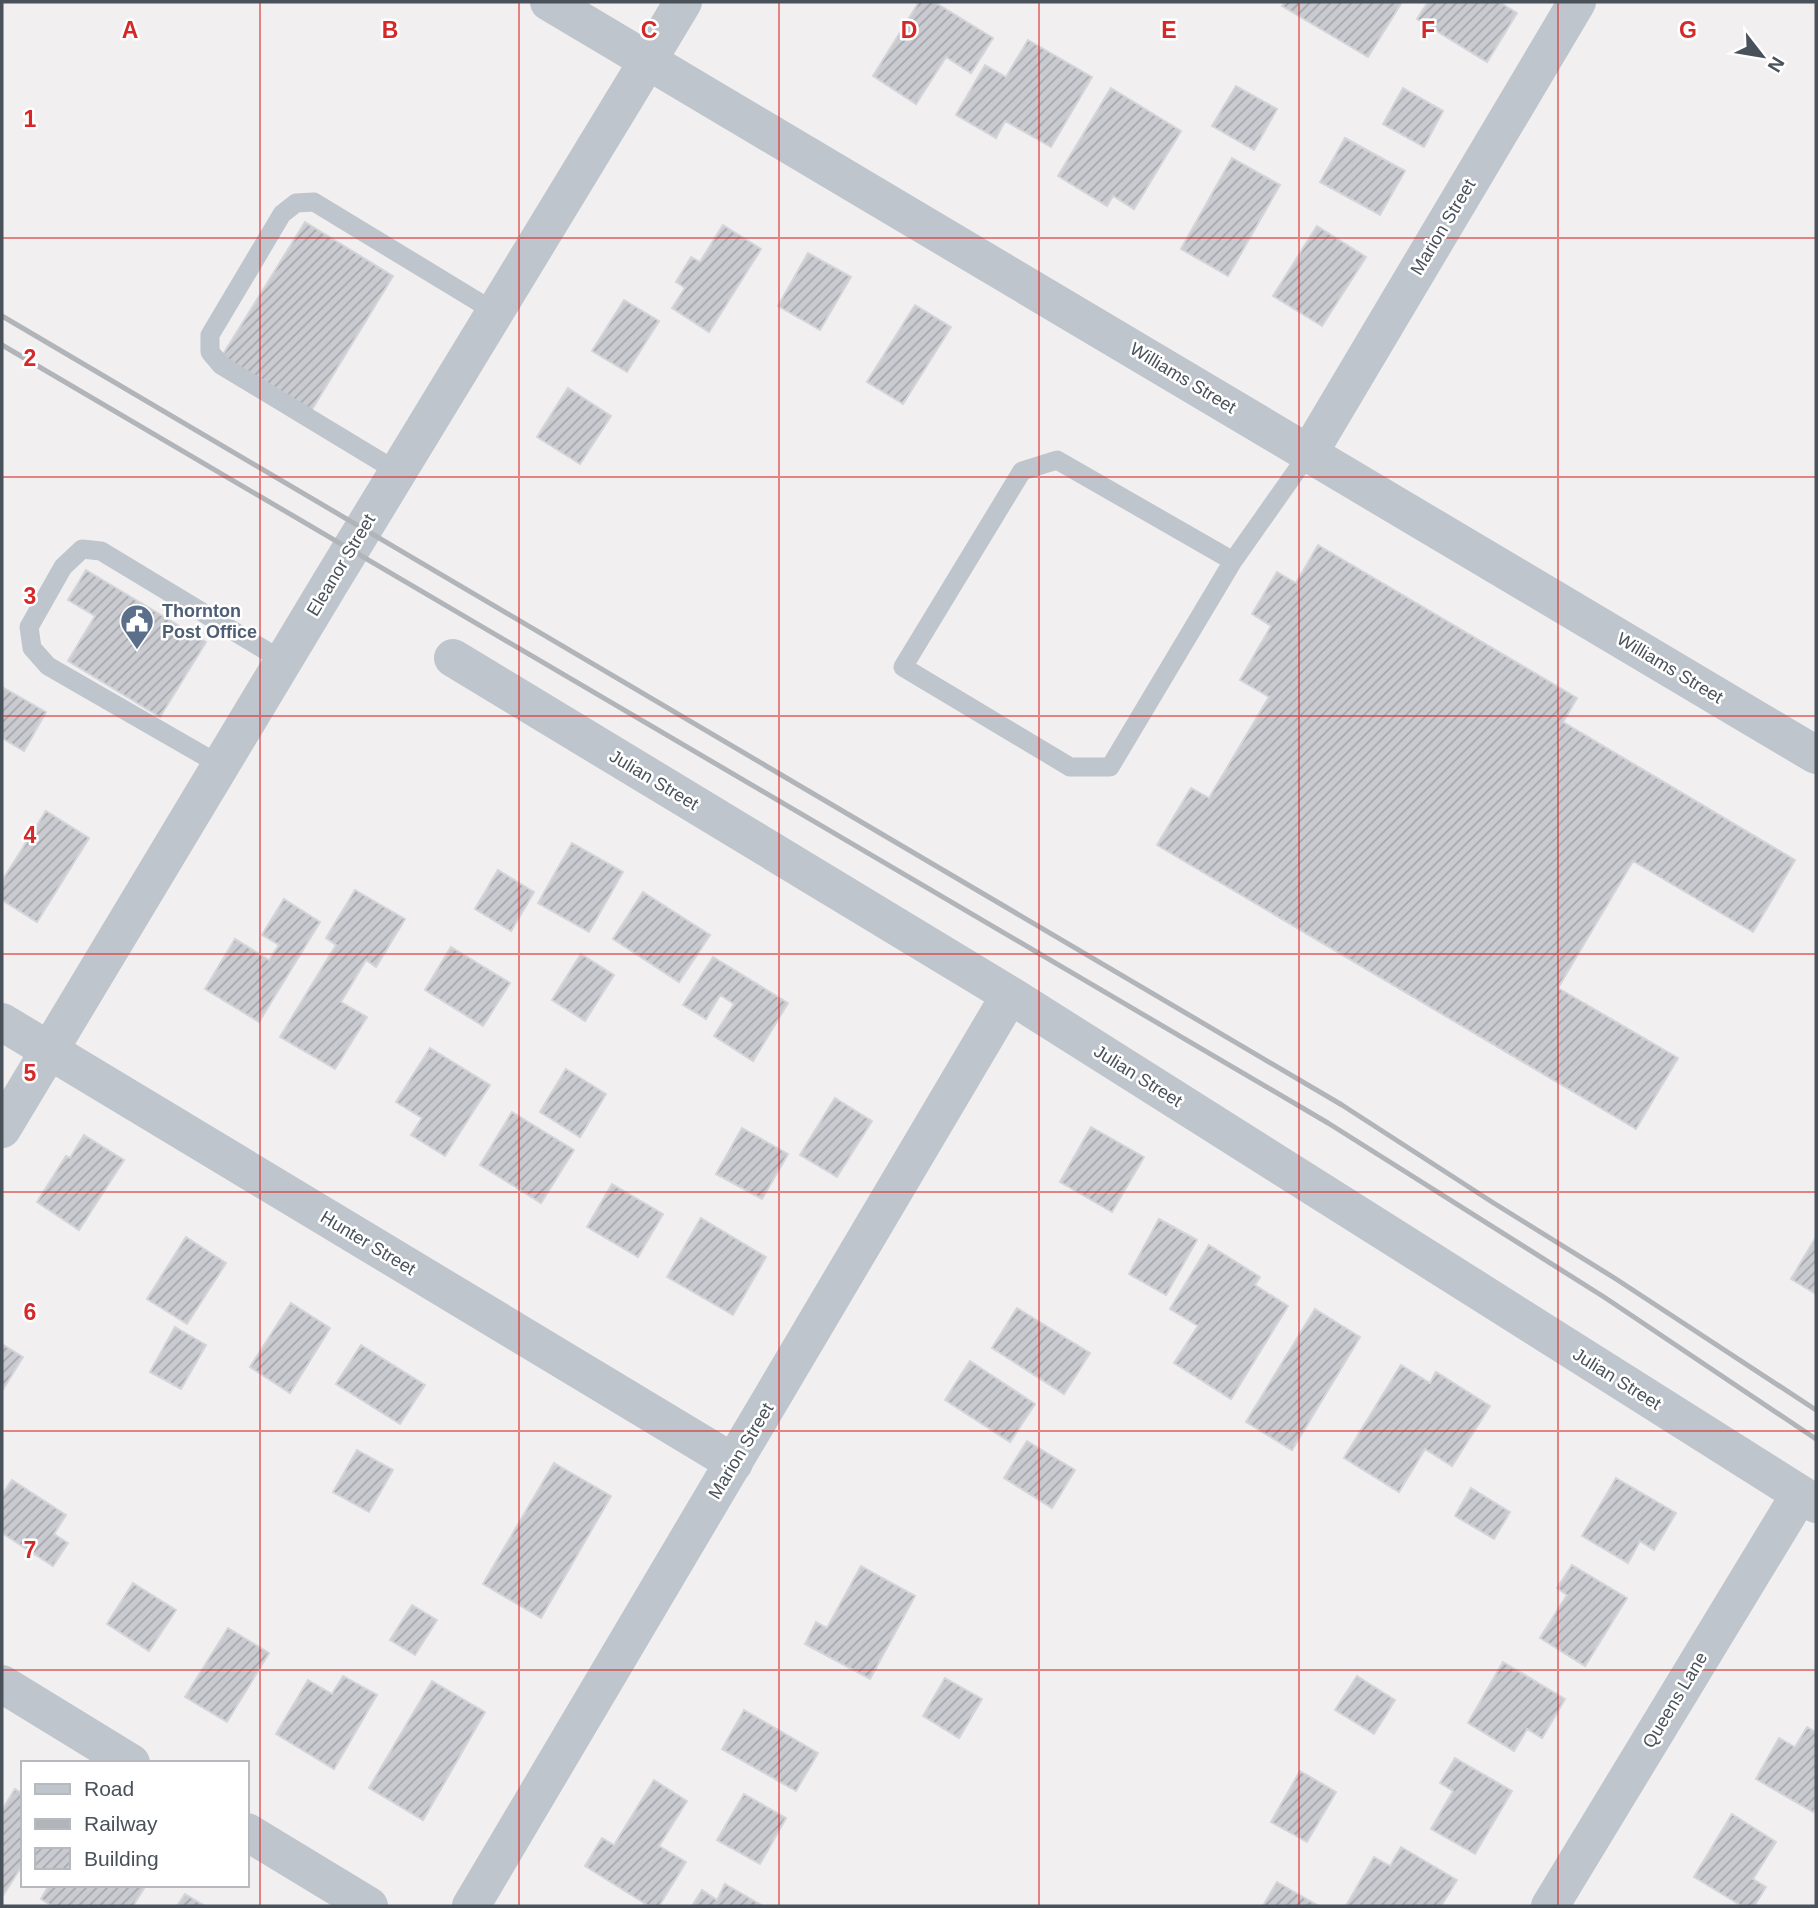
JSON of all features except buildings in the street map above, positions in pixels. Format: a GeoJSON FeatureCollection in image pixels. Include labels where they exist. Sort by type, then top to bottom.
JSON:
{"type":"FeatureCollection","features":[{"type":"Feature","properties":{"kind":"street","name":"Williams Street"},"geometry":{"type":"LineString","coordinates":[[549,2],[1816,755]]}},
{"type":"Feature","properties":{"kind":"street","name":"Eleanor Street"},"geometry":{"type":"LineString","coordinates":[[2,1129],[683,2]]}},
{"type":"Feature","properties":{"kind":"street","name":"Marion Street"},"geometry":{"type":"LineString","coordinates":[[1309,453],[1577,2]]}},
{"type":"Feature","properties":{"kind":"street","name":"Julian Street"},"geometry":{"type":"LineString","coordinates":[[453,658],[1010,995],[1808,1499]]}},
{"type":"Feature","properties":{"kind":"street","name":"Marion Street"},"geometry":{"type":"LineString","coordinates":[[471,1906],[1010,995]]}},
{"type":"Feature","properties":{"kind":"street","name":"Hunter Street"},"geometry":{"type":"LineString","coordinates":[[2,1022],[734,1463]]}},
{"type":"Feature","properties":{"kind":"street","name":"Queens Lane"},"geometry":{"type":"LineString","coordinates":[[1550,1906],[1808,1499]]}},
{"type":"Feature","properties":{"kind":"street"},"geometry":{"type":"LineString","coordinates":[[2,1684],[128,1761]]}},
{"type":"Feature","properties":{"kind":"street"},"geometry":{"type":"LineString","coordinates":[[248,1833],[369,1906]]}},
{"type":"Feature","properties":{"kind":"lane"},"geometry":{"type":"LineString","coordinates":[[398,472],[221,365],[210,352],[210,335],[282,214],[296,203],[314,202],[495,312]]}},
{"type":"Feature","properties":{"kind":"lane"},"geometry":{"type":"LineString","coordinates":[[1233,561],[1057,460],[1022,471],[903,667],[1070,767],[1111,767],[1233,561],[1309,453]]}},
{"type":"Feature","properties":{"kind":"lane"},"geometry":{"type":"LineString","coordinates":[[220,765],[48,666],[32,648],[29,627],[63,567],[82,550],[102,551],[284,661]]}},
{"type":"Feature","properties":{"kind":"railway"},"geometry":{"type":"LineString","coordinates":[[2,316],[1342,1105],[1816,1410]]}},
{"type":"Feature","properties":{"kind":"railway"},"geometry":{"type":"LineString","coordinates":[[2,345],[1328,1123],[1604,1297],[1816,1439]]}},
{"type":"Feature","properties":{"kind":"place","name":"Thornton Post Office"},"geometry":{"type":"Point","coordinates":[137,651]}}]}
